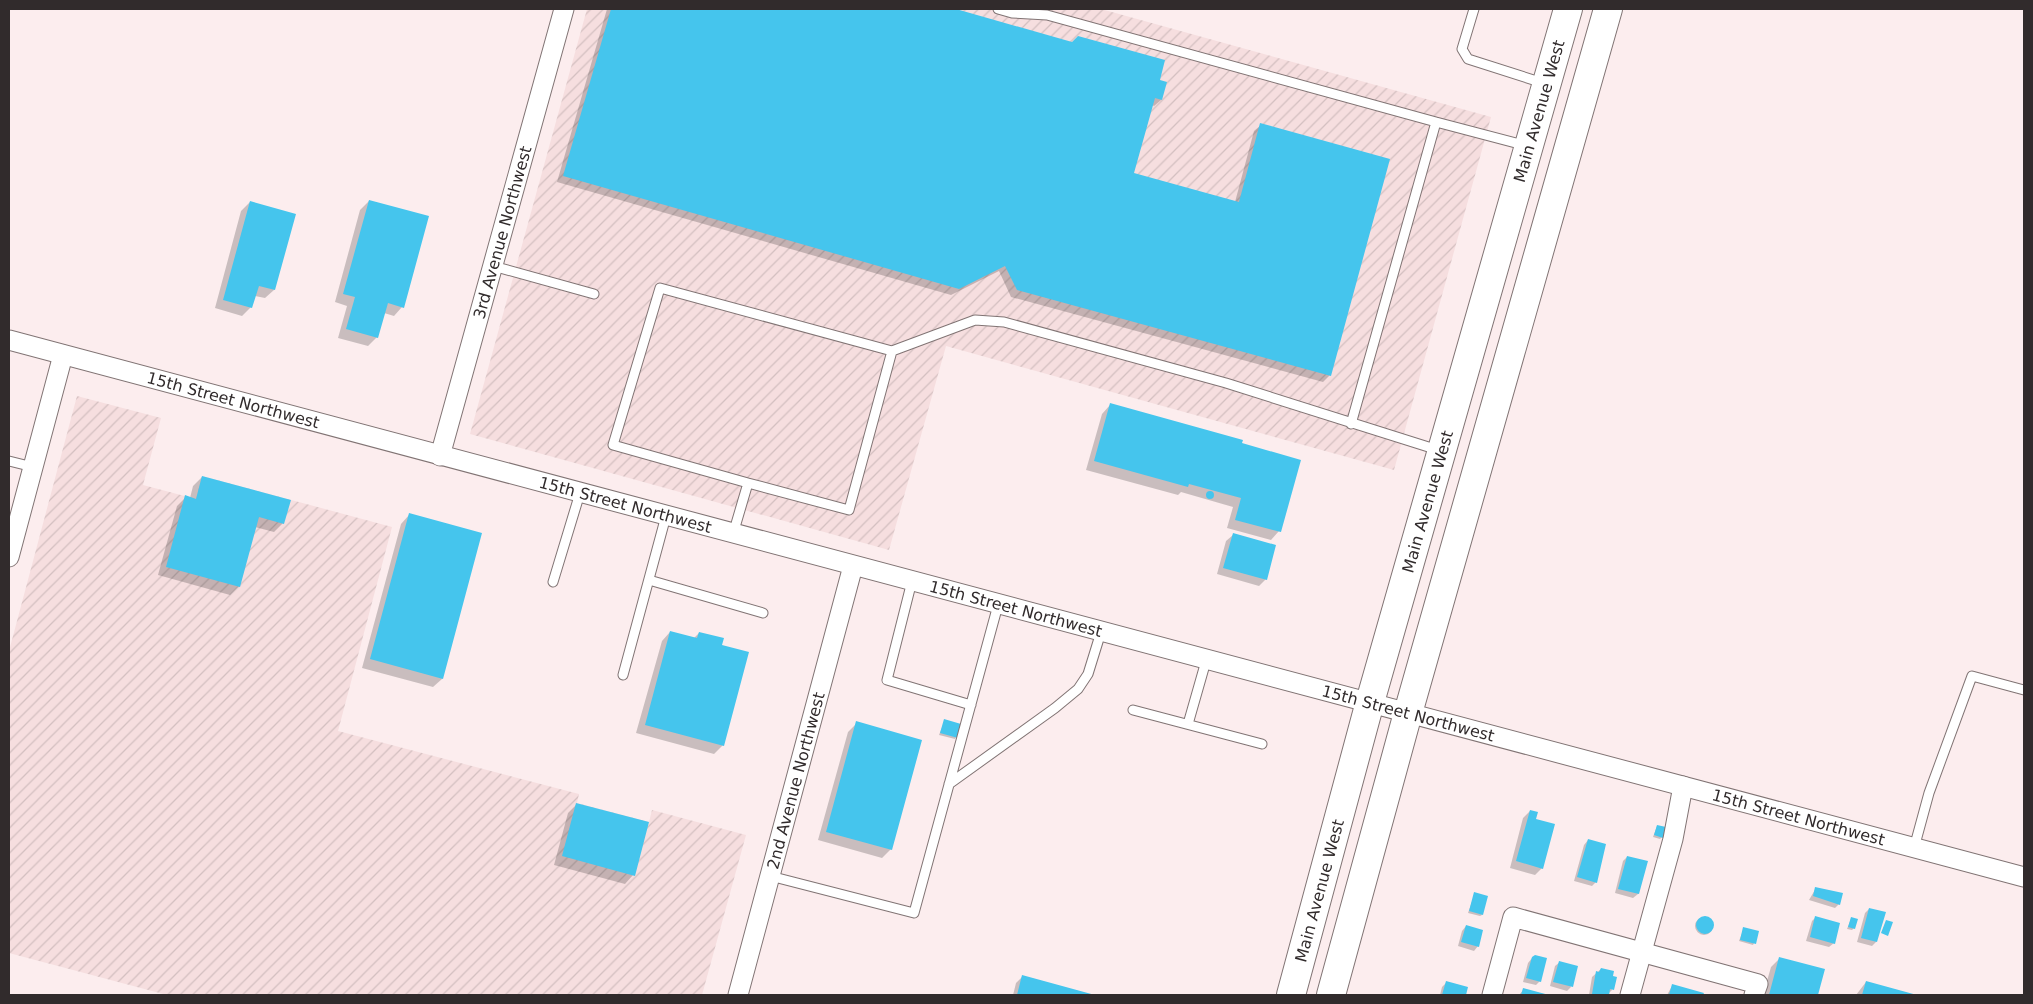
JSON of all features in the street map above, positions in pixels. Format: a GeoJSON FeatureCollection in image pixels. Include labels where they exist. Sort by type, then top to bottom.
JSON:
{"type":"FeatureCollection","features":[{"type":"Feature","properties":{"kind":"main road","name":"Main Avenue West"},"geometry":{"type":"LineString","coordinates":[[1291,995],[1370,702],[1568,9]]}},
{"type":"Feature","properties":{"kind":"main road"},"geometry":{"type":"LineString","coordinates":[[1331,995],[1408,713],[1608,9]]}},
{"type":"Feature","properties":{"kind":"street","name":"3rd Avenue Northwest"},"geometry":{"type":"LineString","coordinates":[[440,456],[564,9]]}},
{"type":"Feature","properties":{"kind":"street","name":"15th Street Northwest"},"geometry":{"type":"LineString","coordinates":[[9,340],[1206,661],[1330,694],[1370,702],[2024,877]]}},
{"type":"Feature","properties":{"kind":"street"},"geometry":{"type":"LineString","coordinates":[[9,557],[63,355]]}},
{"type":"Feature","properties":{"kind":"street","name":"2nd Avenue Northwest"},"geometry":{"type":"LineString","coordinates":[[738,995],[853,566]]}},
{"type":"Feature","properties":{"kind":"street"},"geometry":{"type":"LineString","coordinates":[[1630,995],[1673,839],[1683,786]]}},
{"type":"Feature","properties":{"kind":"street"},"geometry":{"type":"LineString","coordinates":[[1492,995],[1513,917],[1758,984],[1754,995]]}},
{"type":"Feature","properties":{"kind":"lane"},"geometry":{"type":"LineString","coordinates":[[998,9],[1012,13],[1047,15],[1529,146]]}},
{"type":"Feature","properties":{"kind":"lane"},"geometry":{"type":"LineString","coordinates":[[1474,9],[1462,49],[1468,59],[1547,84]]}},
{"type":"Feature","properties":{"kind":"lane"},"geometry":{"type":"LineString","coordinates":[[1351,424],[1436,122]]}},
{"type":"Feature","properties":{"kind":"lane"},"geometry":{"type":"LineString","coordinates":[[493,266],[594,294]]}},
{"type":"Feature","properties":{"kind":"lane"},"geometry":{"type":"LineString","coordinates":[[892,351],[849,510],[613,446],[660,288],[892,351],[975,320],[1004,322],[1226,384],[1442,451]]}},
{"type":"Feature","properties":{"kind":"lane"},"geometry":{"type":"LineString","coordinates":[[9,461],[33,467]]}},
{"type":"Feature","properties":{"kind":"lane"},"geometry":{"type":"LineString","coordinates":[[733,534],[748,483]]}},
{"type":"Feature","properties":{"kind":"lane"},"geometry":{"type":"LineString","coordinates":[[553,582],[580,493]]}},
{"type":"Feature","properties":{"kind":"lane"},"geometry":{"type":"LineString","coordinates":[[623,675],[666,516]]}},
{"type":"Feature","properties":{"kind":"lane"},"geometry":{"type":"LineString","coordinates":[[649,580],[763,613]]}},
{"type":"Feature","properties":{"kind":"lane"},"geometry":{"type":"LineString","coordinates":[[912,582],[887,680],[971,704]]}},
{"type":"Feature","properties":{"kind":"lane"},"geometry":{"type":"LineString","coordinates":[[770,876],[914,913],[998,605]]}},
{"type":"Feature","properties":{"kind":"lane"},"geometry":{"type":"LineString","coordinates":[[949,784],[1055,708],[1078,689],[1088,674],[1101,632]]}},
{"type":"Feature","properties":{"kind":"lane"},"geometry":{"type":"LineString","coordinates":[[1188,724],[1206,661]]}},
{"type":"Feature","properties":{"kind":"lane"},"geometry":{"type":"LineString","coordinates":[[1914,848],[1929,793],[1972,676],[2024,690]]}},
{"type":"Feature","properties":{"kind":"lane"},"geometry":{"type":"LineString","coordinates":[[1133,710],[1262,744]]}},
{"type":"Feature","properties":{"kind":"shaded area"},"geometry":{"type":"Polygon","coordinates":[[[587,9],[1101,9],[1491,117],[1394,470],[946,346],[889,550],[470,434],[587,9]]]}},
{"type":"Feature","properties":{"kind":"shaded area"},"geometry":{"type":"Polygon","coordinates":[[[77,396],[161,418],[143,485],[196,499],[202,476],[392,527],[338,731],[579,794],[577,803],[649,822],[652,810],[746,835],[702,995],[167,995],[9,953],[9,651],[77,396]]]}},
{"type":"Feature","properties":{"kind":"building"},"geometry":{"type":"Polygon","coordinates":[[[611,9],[956,9],[1072,42],[1078,36],[1165,60],[1160,80],[1167,82],[1162,100],[1155,98],[1134,173],[1239,202],[1260,123],[1390,159],[1331,376],[1017,290],[1005,266],[959,289],[563,176],[611,9]]]}},
{"type":"Feature","properties":{"kind":"building"},"geometry":{"type":"Polygon","coordinates":[[[369,200],[429,216],[404,308],[388,303],[378,338],[346,329],[355,297],[343,294],[369,200]]]}},
{"type":"Feature","properties":{"kind":"building"},"geometry":{"type":"Polygon","coordinates":[[[250,201],[296,214],[275,290],[259,286],[252,308],[223,300],[250,201]]]}},
{"type":"Feature","properties":{"kind":"building"},"geometry":{"type":"Polygon","coordinates":[[[1110,403],[1243,440],[1242,443],[1301,460],[1281,532],[1235,520],[1241,498],[1189,484],[1188,487],[1094,461],[1110,403]]]}},
{"type":"Feature","properties":{"kind":"building"},"geometry":{"type":"Polygon","coordinates":[[[202,476],[291,500],[284,524],[259,517],[240,587],[166,567],[185,495],[196,499],[202,476]]]}},
{"type":"Feature","properties":{"kind":"building"},"geometry":{"type":"Polygon","coordinates":[[[1210,491],[1214,495],[1210,499],[1206,495],[1210,491]]]}},
{"type":"Feature","properties":{"kind":"building"},"geometry":{"type":"Polygon","coordinates":[[[409,513],[482,533],[443,679],[370,659],[409,513]]]}},
{"type":"Feature","properties":{"kind":"building"},"geometry":{"type":"Polygon","coordinates":[[[1233,533],[1276,545],[1267,580],[1223,568],[1233,533]]]}},
{"type":"Feature","properties":{"kind":"building"},"geometry":{"type":"Polygon","coordinates":[[[670,631],[697,638],[699,632],[724,638],[722,645],[749,652],[724,746],[645,725],[670,631]]]}},
{"type":"Feature","properties":{"kind":"building"},"geometry":{"type":"Polygon","coordinates":[[[944,719],[961,724],[958,738],[940,733],[944,719]]]}},
{"type":"Feature","properties":{"kind":"building"},"geometry":{"type":"Polygon","coordinates":[[[856,721],[922,740],[892,850],[826,832],[856,721]]]}},
{"type":"Feature","properties":{"kind":"building"},"geometry":{"type":"Polygon","coordinates":[[[576,803],[649,822],[635,876],[562,856],[576,803]]]}},
{"type":"Feature","properties":{"kind":"building"},"geometry":{"type":"Polygon","coordinates":[[[1530,810],[1538,812],[1536,819],[1555,824],[1543,869],[1516,861],[1530,810]]]}},
{"type":"Feature","properties":{"kind":"building"},"geometry":{"type":"Polygon","coordinates":[[[1657,825],[1666,827],[1663,838],[1654,835],[1657,825]]]}},
{"type":"Feature","properties":{"kind":"building"},"geometry":{"type":"Polygon","coordinates":[[[1588,839],[1606,844],[1597,883],[1577,877],[1588,839]]]}},
{"type":"Feature","properties":{"kind":"building"},"geometry":{"type":"Polygon","coordinates":[[[1627,856],[1648,861],[1639,894],[1618,889],[1627,856]]]}},
{"type":"Feature","properties":{"kind":"building"},"geometry":{"type":"Polygon","coordinates":[[[1815,887],[1843,893],[1840,905],[1813,896],[1815,887]]]}},
{"type":"Feature","properties":{"kind":"building"},"geometry":{"type":"Polygon","coordinates":[[[1474,892],[1488,896],[1483,915],[1469,911],[1474,892]]]}},
{"type":"Feature","properties":{"kind":"building"},"geometry":{"type":"Polygon","coordinates":[[[1869,908],[1886,912],[1877,942],[1861,938],[1869,908]]]}},
{"type":"Feature","properties":{"kind":"building"},"geometry":{"type":"Polygon","coordinates":[[[1705,916],[1711,919],[1714,925],[1711,931],[1705,934],[1699,931],[1696,925],[1699,919],[1705,916]]]}},
{"type":"Feature","properties":{"kind":"building"},"geometry":{"type":"Polygon","coordinates":[[[1815,916],[1840,923],[1835,944],[1810,937],[1815,916]]]}},
{"type":"Feature","properties":{"kind":"building"},"geometry":{"type":"Polygon","coordinates":[[[1851,917],[1858,919],[1855,929],[1848,927],[1851,917]]]}},
{"type":"Feature","properties":{"kind":"building"},"geometry":{"type":"Polygon","coordinates":[[[1886,920],[1893,922],[1888,936],[1881,933],[1886,920]]]}},
{"type":"Feature","properties":{"kind":"building"},"geometry":{"type":"Polygon","coordinates":[[[1466,925],[1483,930],[1479,947],[1461,942],[1466,925]]]}},
{"type":"Feature","properties":{"kind":"building"},"geometry":{"type":"Polygon","coordinates":[[[1743,927],[1759,931],[1756,944],[1740,940],[1743,927]]]}},
{"type":"Feature","properties":{"kind":"building"},"geometry":{"type":"Polygon","coordinates":[[[1535,955],[1547,958],[1541,982],[1526,978],[1532,957],[1535,955]]]}},
{"type":"Feature","properties":{"kind":"building"},"geometry":{"type":"Polygon","coordinates":[[[1779,957],[1825,969],[1818,995],[1769,995],[1779,957]]]}},
{"type":"Feature","properties":{"kind":"building"},"geometry":{"type":"Polygon","coordinates":[[[1559,961],[1578,966],[1573,987],[1553,982],[1559,961]]]}},
{"type":"Feature","properties":{"kind":"building"},"geometry":{"type":"Polygon","coordinates":[[[1601,968],[1614,971],[1613,976],[1617,977],[1614,990],[1610,989],[1609,995],[1592,994],[1596,971],[1599,972],[1601,968]]]}},
{"type":"Feature","properties":{"kind":"building"},"geometry":{"type":"Polygon","coordinates":[[[1022,975],[1095,995],[1017,995],[1022,975]]]}},
{"type":"Feature","properties":{"kind":"building"},"geometry":{"type":"Polygon","coordinates":[[[1446,981],[1468,987],[1466,995],[1442,995],[1446,981]]]}},
{"type":"Feature","properties":{"kind":"building"},"geometry":{"type":"Polygon","coordinates":[[[1866,981],[1917,995],[1862,995],[1866,981]]]}},
{"type":"Feature","properties":{"kind":"building"},"geometry":{"type":"Polygon","coordinates":[[[1672,984],[1704,993],[1703,995],[1669,995],[1672,984]]]}},
{"type":"Feature","properties":{"kind":"building"},"geometry":{"type":"Polygon","coordinates":[[[1523,988],[1549,995],[1521,995],[1523,988]]]}}]}
